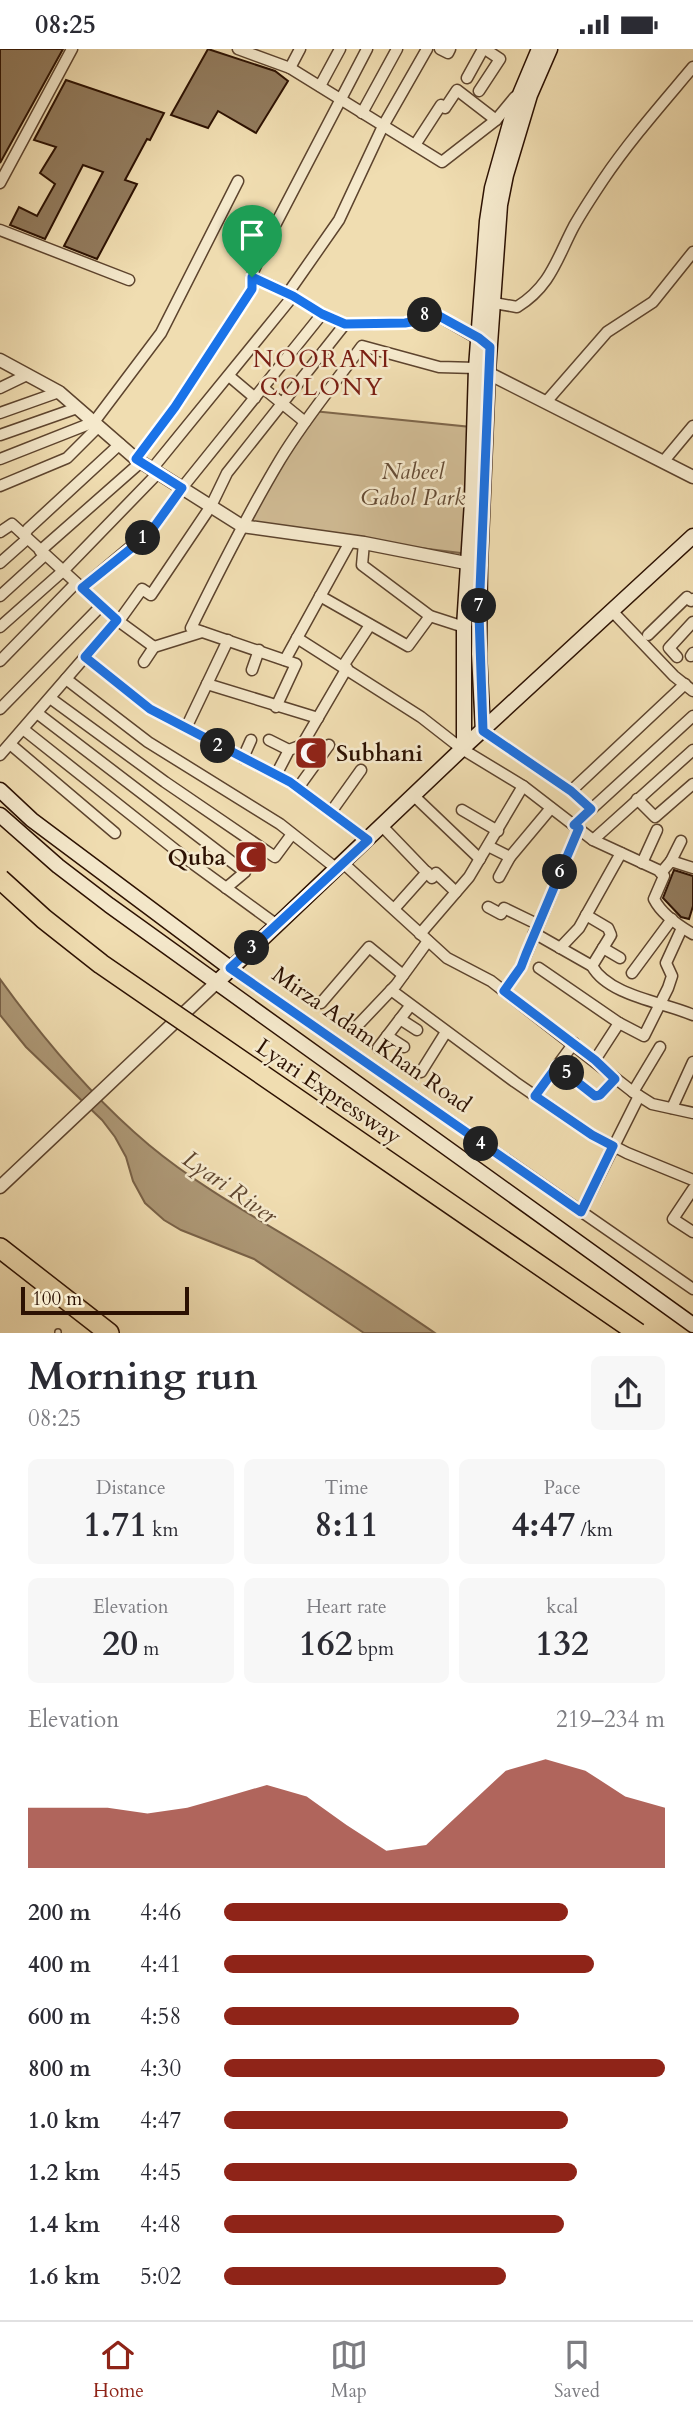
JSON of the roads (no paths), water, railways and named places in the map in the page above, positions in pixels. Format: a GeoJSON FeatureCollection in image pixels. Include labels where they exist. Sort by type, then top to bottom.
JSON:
{"type":"FeatureCollection","features":[{"type":"Feature","properties":{"kind":"highway","name":"Lyari Expressway"},"geometry":{"type":"LineString","coordinates":[[0,879],[53,926],[121,978],[638,1333]]}},
{"type":"Feature","properties":{"kind":"highway"},"geometry":{"type":"LineString","coordinates":[[0,1248],[109,1333]]}},
{"type":"Feature","properties":{"kind":"main road"},"geometry":{"type":"LineString","coordinates":[[484,343],[494,303],[499,221],[506,175],[539,49]]}},
{"type":"Feature","properties":{"kind":"main road"},"geometry":{"type":"LineString","coordinates":[[483,731],[474,564],[487,221],[492,188],[527,90],[550,49]]}},
{"type":"Feature","properties":{"kind":"main road"},"geometry":{"type":"LineString","coordinates":[[216,983],[463,748],[691,540]]}},
{"type":"Feature","properties":{"kind":"main road"},"geometry":{"type":"LineString","coordinates":[[463,748],[464,627],[474,564]]}},
{"type":"Feature","properties":{"kind":"main road","name":"Mirza Adam Khan Road"},"geometry":{"type":"LineString","coordinates":[[0,789],[32,820],[230,968]]}},
{"type":"Feature","properties":{"kind":"main road","name":"Mirza Adam Khan Road"},"geometry":{"type":"LineString","coordinates":[[0,815],[58,866],[216,983],[693,1325]]}},
{"type":"Feature","properties":{"kind":"street"},"geometry":{"type":"LineString","coordinates":[[0,183],[72,49]]}},
{"type":"Feature","properties":{"kind":"street"},"geometry":{"type":"LineString","coordinates":[[238,49],[290,68],[442,162],[496,120],[527,90]]}},
{"type":"Feature","properties":{"kind":"street"},"geometry":{"type":"LineString","coordinates":[[290,68],[300,49]]}},
{"type":"Feature","properties":{"kind":"street"},"geometry":{"type":"LineString","coordinates":[[320,86],[340,49]]}},
{"type":"Feature","properties":{"kind":"street"},"geometry":{"type":"LineString","coordinates":[[0,596],[43,553],[147,466],[175,407],[252,289],[253,272],[270,235],[367,49]]}},
{"type":"Feature","properties":{"kind":"street"},"geometry":{"type":"LineString","coordinates":[[362,113],[397,49]]}},
{"type":"Feature","properties":{"kind":"street"},"geometry":{"type":"LineString","coordinates":[[0,627],[63,571],[147,466],[229,376],[291,294],[345,210],[358,175],[427,49]]}},
{"type":"Feature","properties":{"kind":"street"},"geometry":{"type":"LineString","coordinates":[[440,49],[448,53],[450,49]]}},
{"type":"Feature","properties":{"kind":"street"},"geometry":{"type":"LineString","coordinates":[[467,78],[484,49],[500,59],[479,92]]}},
{"type":"Feature","properties":{"kind":"street"},"geometry":{"type":"LineString","coordinates":[[494,303],[517,307],[530,299],[550,278],[575,225],[603,180],[693,67]]}},
{"type":"Feature","properties":{"kind":"street"},"geometry":{"type":"LineString","coordinates":[[415,145],[440,105],[445,108],[457,90],[496,120]]}},
{"type":"Feature","properties":{"kind":"street"},"geometry":{"type":"LineString","coordinates":[[0,486],[67,458],[97,424],[161,333],[238,181]]}},
{"type":"Feature","properties":{"kind":"street"},"geometry":{"type":"LineString","coordinates":[[0,230],[129,280]]}},
{"type":"Feature","properties":{"kind":"street"},"geometry":{"type":"LineString","coordinates":[[546,402],[607,332],[653,302],[693,252]]}},
{"type":"Feature","properties":{"kind":"street"},"geometry":{"type":"LineString","coordinates":[[252,277],[291,294],[322,314],[345,324],[405,323],[417,321],[430,311],[484,343]]}},
{"type":"Feature","properties":{"kind":"street"},"geometry":{"type":"LineString","coordinates":[[0,661],[79,586],[149,533],[322,314]]}},
{"type":"Feature","properties":{"kind":"street"},"geometry":{"type":"LineString","coordinates":[[0,755],[142,589],[150,595],[211,506],[227,473],[345,324]]}},
{"type":"Feature","properties":{"kind":"street"},"geometry":{"type":"LineString","coordinates":[[276,706],[296,664],[191,628],[242,526],[305,422],[362,347],[439,367],[482,370],[693,477]]}},
{"type":"Feature","properties":{"kind":"street"},"geometry":{"type":"LineString","coordinates":[[0,360],[59,392],[147,466],[242,526],[364,543],[474,564]]}},
{"type":"Feature","properties":{"kind":"street"},"geometry":{"type":"LineString","coordinates":[[0,388],[27,375]]}},
{"type":"Feature","properties":{"kind":"street"},"geometry":{"type":"LineString","coordinates":[[229,376],[255,398]]}},
{"type":"Feature","properties":{"kind":"street"},"geometry":{"type":"LineString","coordinates":[[263,388],[305,422]]}},
{"type":"Feature","properties":{"kind":"street"},"geometry":{"type":"LineString","coordinates":[[0,413],[59,392]]}},
{"type":"Feature","properties":{"kind":"street"},"geometry":{"type":"LineString","coordinates":[[0,435],[77,408]]}},
{"type":"Feature","properties":{"kind":"street"},"geometry":{"type":"LineString","coordinates":[[0,459],[97,424]]}},
{"type":"Feature","properties":{"kind":"street"},"geometry":{"type":"LineString","coordinates":[[663,462],[693,426]]}},
{"type":"Feature","properties":{"kind":"street"},"geometry":{"type":"LineString","coordinates":[[0,563],[26,537],[28,529],[120,444]]}},
{"type":"Feature","properties":{"kind":"street"},"geometry":{"type":"LineString","coordinates":[[0,532],[12,524],[101,606],[154,647]]}},
{"type":"Feature","properties":{"kind":"street"},"geometry":{"type":"LineString","coordinates":[[285,660],[350,542]]}},
{"type":"Feature","properties":{"kind":"street"},"geometry":{"type":"LineString","coordinates":[[364,543],[362,565],[430,616],[464,627]]}},
{"type":"Feature","properties":{"kind":"street"},"geometry":{"type":"LineString","coordinates":[[320,596],[408,646],[430,616]]}},
{"type":"Feature","properties":{"kind":"street"},"geometry":{"type":"LineString","coordinates":[[648,635],[687,597],[691,601],[693,599]]}},
{"type":"Feature","properties":{"kind":"street"},"geometry":{"type":"LineString","coordinates":[[0,709],[101,606]]}},
{"type":"Feature","properties":{"kind":"street"},"geometry":{"type":"LineString","coordinates":[[571,791],[690,686],[612,611]]}},
{"type":"Feature","properties":{"kind":"street"},"geometry":{"type":"LineString","coordinates":[[677,657],[669,648],[693,622]]}},
{"type":"Feature","properties":{"kind":"street"},"geometry":{"type":"LineString","coordinates":[[276,775],[289,750],[302,745],[370,625]]}},
{"type":"Feature","properties":{"kind":"street"},"geometry":{"type":"LineString","coordinates":[[144,662],[154,647],[201,632]]}},
{"type":"Feature","properties":{"kind":"street"},"geometry":{"type":"LineString","coordinates":[[297,638],[523,786],[593,839],[661,873],[664,876],[654,899],[682,928],[693,934]]}},
{"type":"Feature","properties":{"kind":"street"},"geometry":{"type":"LineString","coordinates":[[186,728],[228,640]]}},
{"type":"Feature","properties":{"kind":"street"},"geometry":{"type":"LineString","coordinates":[[252,670],[259,650]]}},
{"type":"Feature","properties":{"kind":"street"},"geometry":{"type":"LineString","coordinates":[[85,657],[150,709],[298,788],[368,840]]}},
{"type":"Feature","properties":{"kind":"street"},"geometry":{"type":"LineString","coordinates":[[66,679],[148,742],[340,866],[394,909],[447,958],[491,981],[574,1043],[636,1094],[652,1104],[693,1113]]}},
{"type":"Feature","properties":{"kind":"street"},"geometry":{"type":"LineString","coordinates":[[207,684],[318,718]]}},
{"type":"Feature","properties":{"kind":"street"},"geometry":{"type":"LineString","coordinates":[[50,698],[165,782],[275,857],[292,834]]}},
{"type":"Feature","properties":{"kind":"street"},"geometry":{"type":"LineString","coordinates":[[37,713],[245,871],[226,888]]}},
{"type":"Feature","properties":{"kind":"street"},"geometry":{"type":"LineString","coordinates":[[504,991],[521,967],[576,827],[591,809],[693,716]]}},
{"type":"Feature","properties":{"kind":"street"},"geometry":{"type":"LineString","coordinates":[[23,729],[276,925]]}},
{"type":"Feature","properties":{"kind":"street"},"geometry":{"type":"LineString","coordinates":[[483,731],[571,791],[591,809]]}},
{"type":"Feature","properties":{"kind":"street"},"geometry":{"type":"LineString","coordinates":[[243,758],[251,740]]}},
{"type":"Feature","properties":{"kind":"street"},"geometry":{"type":"LineString","coordinates":[[269,740],[289,750]]}},
{"type":"Feature","properties":{"kind":"street"},"geometry":{"type":"LineString","coordinates":[[10,744],[116,833]]}},
{"type":"Feature","properties":{"kind":"street"},"geometry":{"type":"LineString","coordinates":[[298,788],[328,745]]}},
{"type":"Feature","properties":{"kind":"street"},"geometry":{"type":"LineString","coordinates":[[593,839],[693,750]]}},
{"type":"Feature","properties":{"kind":"street"},"geometry":{"type":"LineString","coordinates":[[331,812],[361,770]]}},
{"type":"Feature","properties":{"kind":"street"},"geometry":{"type":"LineString","coordinates":[[116,803],[131,784]]}},
{"type":"Feature","properties":{"kind":"street"},"geometry":{"type":"LineString","coordinates":[[637,799],[655,817],[693,784]]}},
{"type":"Feature","properties":{"kind":"street"},"geometry":{"type":"LineString","coordinates":[[358,1025],[403,975],[424,937],[498,831],[523,786]]}},
{"type":"Feature","properties":{"kind":"street"},"geometry":{"type":"LineString","coordinates":[[414,796],[480,859]]}},
{"type":"Feature","properties":{"kind":"street"},"geometry":{"type":"LineString","coordinates":[[604,797],[620,814]]}},
{"type":"Feature","properties":{"kind":"street"},"geometry":{"type":"LineString","coordinates":[[499,877],[510,857],[551,808]]}},
{"type":"Feature","properties":{"kind":"street"},"geometry":{"type":"LineString","coordinates":[[462,810],[498,831]]}},
{"type":"Feature","properties":{"kind":"street"},"geometry":{"type":"LineString","coordinates":[[382,826],[432,878],[436,873],[456,892]]}},
{"type":"Feature","properties":{"kind":"street"},"geometry":{"type":"LineString","coordinates":[[642,863],[657,830]]}},
{"type":"Feature","properties":{"kind":"street"},"geometry":{"type":"LineString","coordinates":[[661,873],[671,861],[681,841]]}},
{"type":"Feature","properties":{"kind":"street"},"geometry":{"type":"LineString","coordinates":[[488,846],[510,857]]}},
{"type":"Feature","properties":{"kind":"street"},"geometry":{"type":"LineString","coordinates":[[560,948],[579,929],[621,853]]}},
{"type":"Feature","properties":{"kind":"street"},"geometry":{"type":"LineString","coordinates":[[671,861],[693,869]]}},
{"type":"Feature","properties":{"kind":"street"},"geometry":{"type":"LineString","coordinates":[[394,909],[427,872]]}},
{"type":"Feature","properties":{"kind":"street"},"geometry":{"type":"LineString","coordinates":[[488,907],[501,914],[504,908],[536,928],[560,948],[592,967],[619,991],[693,1015]]}},
{"type":"Feature","properties":{"kind":"street"},"geometry":{"type":"LineString","coordinates":[[586,915],[608,928],[611,935],[592,967]]}},
{"type":"Feature","properties":{"kind":"street"},"geometry":{"type":"LineString","coordinates":[[632,973],[672,919]]}},
{"type":"Feature","properties":{"kind":"street"},"geometry":{"type":"LineString","coordinates":[[540,968],[619,1023],[644,1036],[662,1004],[672,976],[666,963],[682,928]]}},
{"type":"Feature","properties":{"kind":"street"},"geometry":{"type":"LineString","coordinates":[[321,1003],[369,947],[403,975]]}},
{"type":"Feature","properties":{"kind":"street"},"geometry":{"type":"LineString","coordinates":[[603,948],[620,958]]}},
{"type":"Feature","properties":{"kind":"street","name":"Mirza Adam Khan Road"},"geometry":{"type":"LineString","coordinates":[[230,968],[693,1289]]}},
{"type":"Feature","properties":{"kind":"street"},"geometry":{"type":"LineString","coordinates":[[0,1187],[216,983]]}},
{"type":"Feature","properties":{"kind":"street"},"geometry":{"type":"LineString","coordinates":[[391,990],[592,1135],[693,1180]]}},
{"type":"Feature","properties":{"kind":"street"},"geometry":{"type":"LineString","coordinates":[[379,1048],[410,1006]]}},
{"type":"Feature","properties":{"kind":"street"},"geometry":{"type":"LineString","coordinates":[[400,1019],[417,1030]]}},
{"type":"Feature","properties":{"kind":"street"},"geometry":{"type":"LineString","coordinates":[[595,1060],[619,1023]]}},
{"type":"Feature","properties":{"kind":"street"},"geometry":{"type":"LineString","coordinates":[[421,1072],[446,1032]]}},
{"type":"Feature","properties":{"kind":"street"},"geometry":{"type":"LineString","coordinates":[[387,1036],[404,1047]]}},
{"type":"Feature","properties":{"kind":"street"},"geometry":{"type":"LineString","coordinates":[[535,1096],[574,1043]]}},
{"type":"Feature","properties":{"kind":"street"},"geometry":{"type":"LineString","coordinates":[[581,1212],[660,1047]]}},
{"type":"Feature","properties":{"kind":"street"},"geometry":{"type":"LineString","coordinates":[[672,1108],[693,1062]]}},
{"type":"Feature","properties":{"kind":"street"},"geometry":{"type":"LineString","coordinates":[[557,1066],[595,1096],[600,1095],[615,1079]]}},
{"type":"Feature","properties":{"kind":"street"},"geometry":{"type":"LineString","coordinates":[[693,1189],[673,1219],[693,1232]]}},
{"type":"Feature","properties":{"kind":"place","name":"Subhani"},"geometry":{"type":"Point","coordinates":[311,753]}},
{"type":"Feature","properties":{"kind":"place","name":"Quba"},"geometry":{"type":"Point","coordinates":[251,857]}},
{"type":"Feature","properties":{"kind":"district","name":"NOORANI COLONY"},"geometry":{"type":"Point","coordinates":[322,373]}},
{"type":"Feature","properties":{"kind":"park label","name":"Nabeel Gabol Park"},"geometry":{"type":"Point","coordinates":[413,484]}},
{"type":"Feature","properties":{"kind":"water label","name":"Lyari River"},"geometry":{"type":"Point","coordinates":[230,1187]}}]}
